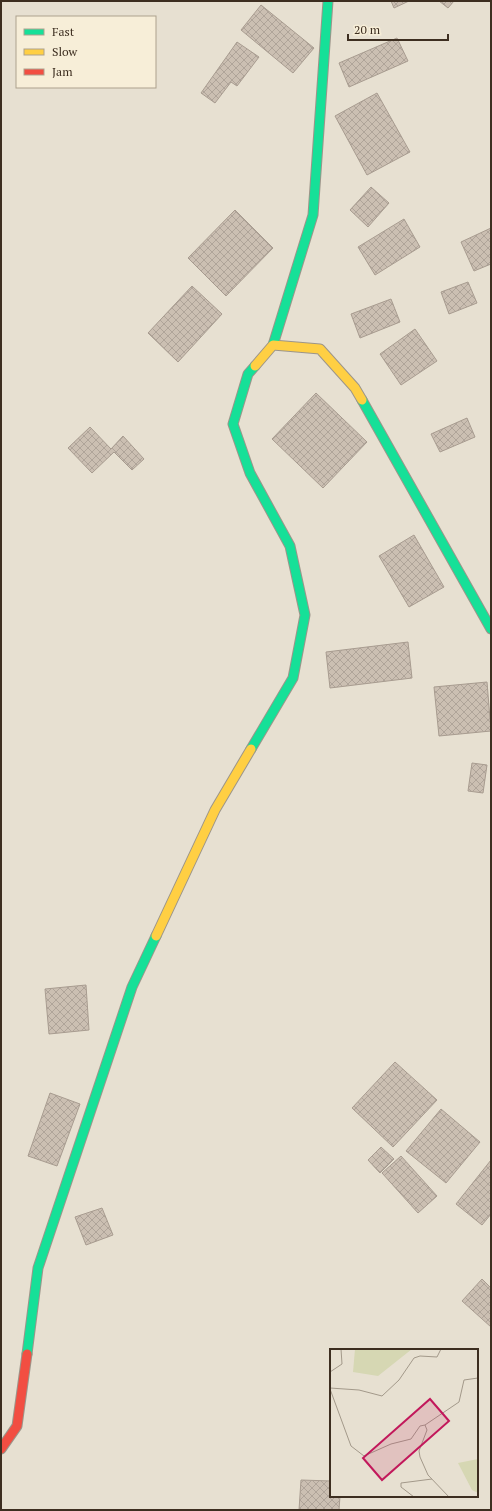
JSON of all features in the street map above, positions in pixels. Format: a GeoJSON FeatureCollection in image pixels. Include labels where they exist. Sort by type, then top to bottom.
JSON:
{"type":"FeatureCollection","features":[{"type":"Feature","properties":{"kind":"street"},"geometry":{"type":"LineString","coordinates":[[1,1448],[17,1426],[38,1268],[132,987],[215,810],[293,678],[305,615],[290,546],[250,473],[233,424],[248,374],[273,345],[313,215],[328,1]]}},
{"type":"Feature","properties":{"kind":"street"},"geometry":{"type":"LineString","coordinates":[[273,345],[320,349],[355,388],[491,629]]}},
{"type":"Feature","properties":{"kind":"building"},"geometry":{"type":"Polygon","coordinates":[[[391,1],[409,1],[394,8],[391,1]]]}},
{"type":"Feature","properties":{"kind":"building"},"geometry":{"type":"Polygon","coordinates":[[[439,1],[454,1],[448,8],[439,1]]]}},
{"type":"Feature","properties":{"kind":"building"},"geometry":{"type":"Polygon","coordinates":[[[261,5],[314,48],[293,73],[241,30],[261,5]]]}},
{"type":"Feature","properties":{"kind":"building"},"geometry":{"type":"Polygon","coordinates":[[[397,38],[408,61],[349,87],[339,63],[397,38]]]}},
{"type":"Feature","properties":{"kind":"building"},"geometry":{"type":"Polygon","coordinates":[[[237,42],[259,57],[237,86],[231,82],[215,103],[201,93],[237,42]]]}},
{"type":"Feature","properties":{"kind":"building"},"geometry":{"type":"Polygon","coordinates":[[[377,93],[410,152],[367,175],[335,116],[377,93]]]}},
{"type":"Feature","properties":{"kind":"building"},"geometry":{"type":"Polygon","coordinates":[[[371,187],[389,203],[368,227],[350,210],[371,187]]]}},
{"type":"Feature","properties":{"kind":"building"},"geometry":{"type":"Polygon","coordinates":[[[235,210],[273,248],[226,296],[188,258],[235,210]]]}},
{"type":"Feature","properties":{"kind":"building"},"geometry":{"type":"Polygon","coordinates":[[[404,219],[420,247],[375,275],[358,247],[404,219]]]}},
{"type":"Feature","properties":{"kind":"building"},"geometry":{"type":"Polygon","coordinates":[[[491,228],[491,264],[474,271],[461,242],[491,228]]]}},
{"type":"Feature","properties":{"kind":"building"},"geometry":{"type":"Polygon","coordinates":[[[468,282],[477,303],[449,314],[441,292],[468,282]]]}},
{"type":"Feature","properties":{"kind":"building"},"geometry":{"type":"Polygon","coordinates":[[[192,286],[222,314],[178,362],[148,333],[192,286]]]}},
{"type":"Feature","properties":{"kind":"building"},"geometry":{"type":"Polygon","coordinates":[[[391,299],[400,322],[360,338],[351,314],[391,299]]]}},
{"type":"Feature","properties":{"kind":"building"},"geometry":{"type":"Polygon","coordinates":[[[415,329],[437,361],[401,385],[380,354],[415,329]]]}},
{"type":"Feature","properties":{"kind":"building"},"geometry":{"type":"Polygon","coordinates":[[[316,393],[367,442],[323,488],[272,439],[316,393]]]}},
{"type":"Feature","properties":{"kind":"building"},"geometry":{"type":"Polygon","coordinates":[[[467,418],[475,437],[440,452],[431,434],[467,418]]]}},
{"type":"Feature","properties":{"kind":"building"},"geometry":{"type":"Polygon","coordinates":[[[90,427],[111,449],[123,436],[144,459],[132,470],[114,452],[92,473],[68,448],[90,427]]]}},
{"type":"Feature","properties":{"kind":"building"},"geometry":{"type":"Polygon","coordinates":[[[414,535],[444,587],[409,607],[379,556],[414,535]]]}},
{"type":"Feature","properties":{"kind":"building"},"geometry":{"type":"Polygon","coordinates":[[[408,642],[412,678],[330,688],[326,652],[408,642]]]}},
{"type":"Feature","properties":{"kind":"building"},"geometry":{"type":"Polygon","coordinates":[[[487,682],[491,731],[439,736],[434,687],[487,682]]]}},
{"type":"Feature","properties":{"kind":"building"},"geometry":{"type":"Polygon","coordinates":[[[472,763],[487,765],[483,793],[468,791],[472,763]]]}},
{"type":"Feature","properties":{"kind":"building"},"geometry":{"type":"Polygon","coordinates":[[[86,985],[89,1030],[49,1034],[45,989],[86,985]]]}},
{"type":"Feature","properties":{"kind":"building"},"geometry":{"type":"Polygon","coordinates":[[[395,1062],[437,1100],[393,1147],[352,1108],[395,1062]]]}},
{"type":"Feature","properties":{"kind":"building"},"geometry":{"type":"Polygon","coordinates":[[[50,1093],[80,1104],[57,1166],[28,1156],[50,1093]]]}},
{"type":"Feature","properties":{"kind":"building"},"geometry":{"type":"Polygon","coordinates":[[[441,1109],[480,1142],[446,1183],[406,1151],[441,1109]]]}},
{"type":"Feature","properties":{"kind":"building"},"geometry":{"type":"Polygon","coordinates":[[[381,1147],[394,1159],[380,1173],[368,1160],[381,1147]]]}},
{"type":"Feature","properties":{"kind":"building"},"geometry":{"type":"Polygon","coordinates":[[[401,1156],[437,1196],[418,1213],[382,1173],[401,1156]]]}},
{"type":"Feature","properties":{"kind":"building"},"geometry":{"type":"Polygon","coordinates":[[[491,1160],[491,1214],[482,1225],[456,1204],[491,1160]]]}},
{"type":"Feature","properties":{"kind":"building"},"geometry":{"type":"Polygon","coordinates":[[[102,1208],[113,1235],[86,1245],[75,1217],[102,1208]]]}},
{"type":"Feature","properties":{"kind":"building"},"geometry":{"type":"Polygon","coordinates":[[[482,1279],[491,1288],[491,1327],[462,1301],[482,1279]]]}},
{"type":"Feature","properties":{"kind":"building"},"geometry":{"type":"Polygon","coordinates":[[[301,1480],[330,1481],[330,1497],[340,1497],[339,1510],[299,1510],[301,1480]]]}},
{"type":"Feature","properties":{"kind":"traffic: fast"},"geometry":{"type":"LineString","coordinates":[[273,345],[313,215],[328,1]]}},
{"type":"Feature","properties":{"kind":"traffic: fast"},"geometry":{"type":"LineString","coordinates":[[251,749],[293,678],[305,615],[290,546],[250,473],[233,424],[248,374],[255,366]]}},
{"type":"Feature","properties":{"kind":"traffic: fast"},"geometry":{"type":"LineString","coordinates":[[362,400],[491,629]]}},
{"type":"Feature","properties":{"kind":"traffic: fast"},"geometry":{"type":"LineString","coordinates":[[27,1354],[38,1268],[132,987],[156,936]]}},
{"type":"Feature","properties":{"kind":"traffic: slow"},"geometry":{"type":"LineString","coordinates":[[255,366],[273,345],[320,349],[355,388],[362,400]]}},
{"type":"Feature","properties":{"kind":"traffic: slow"},"geometry":{"type":"LineString","coordinates":[[156,936],[215,810],[251,749]]}},
{"type":"Feature","properties":{"kind":"traffic: jam"},"geometry":{"type":"LineString","coordinates":[[1,1449],[17,1426],[27,1354]]}}]}
